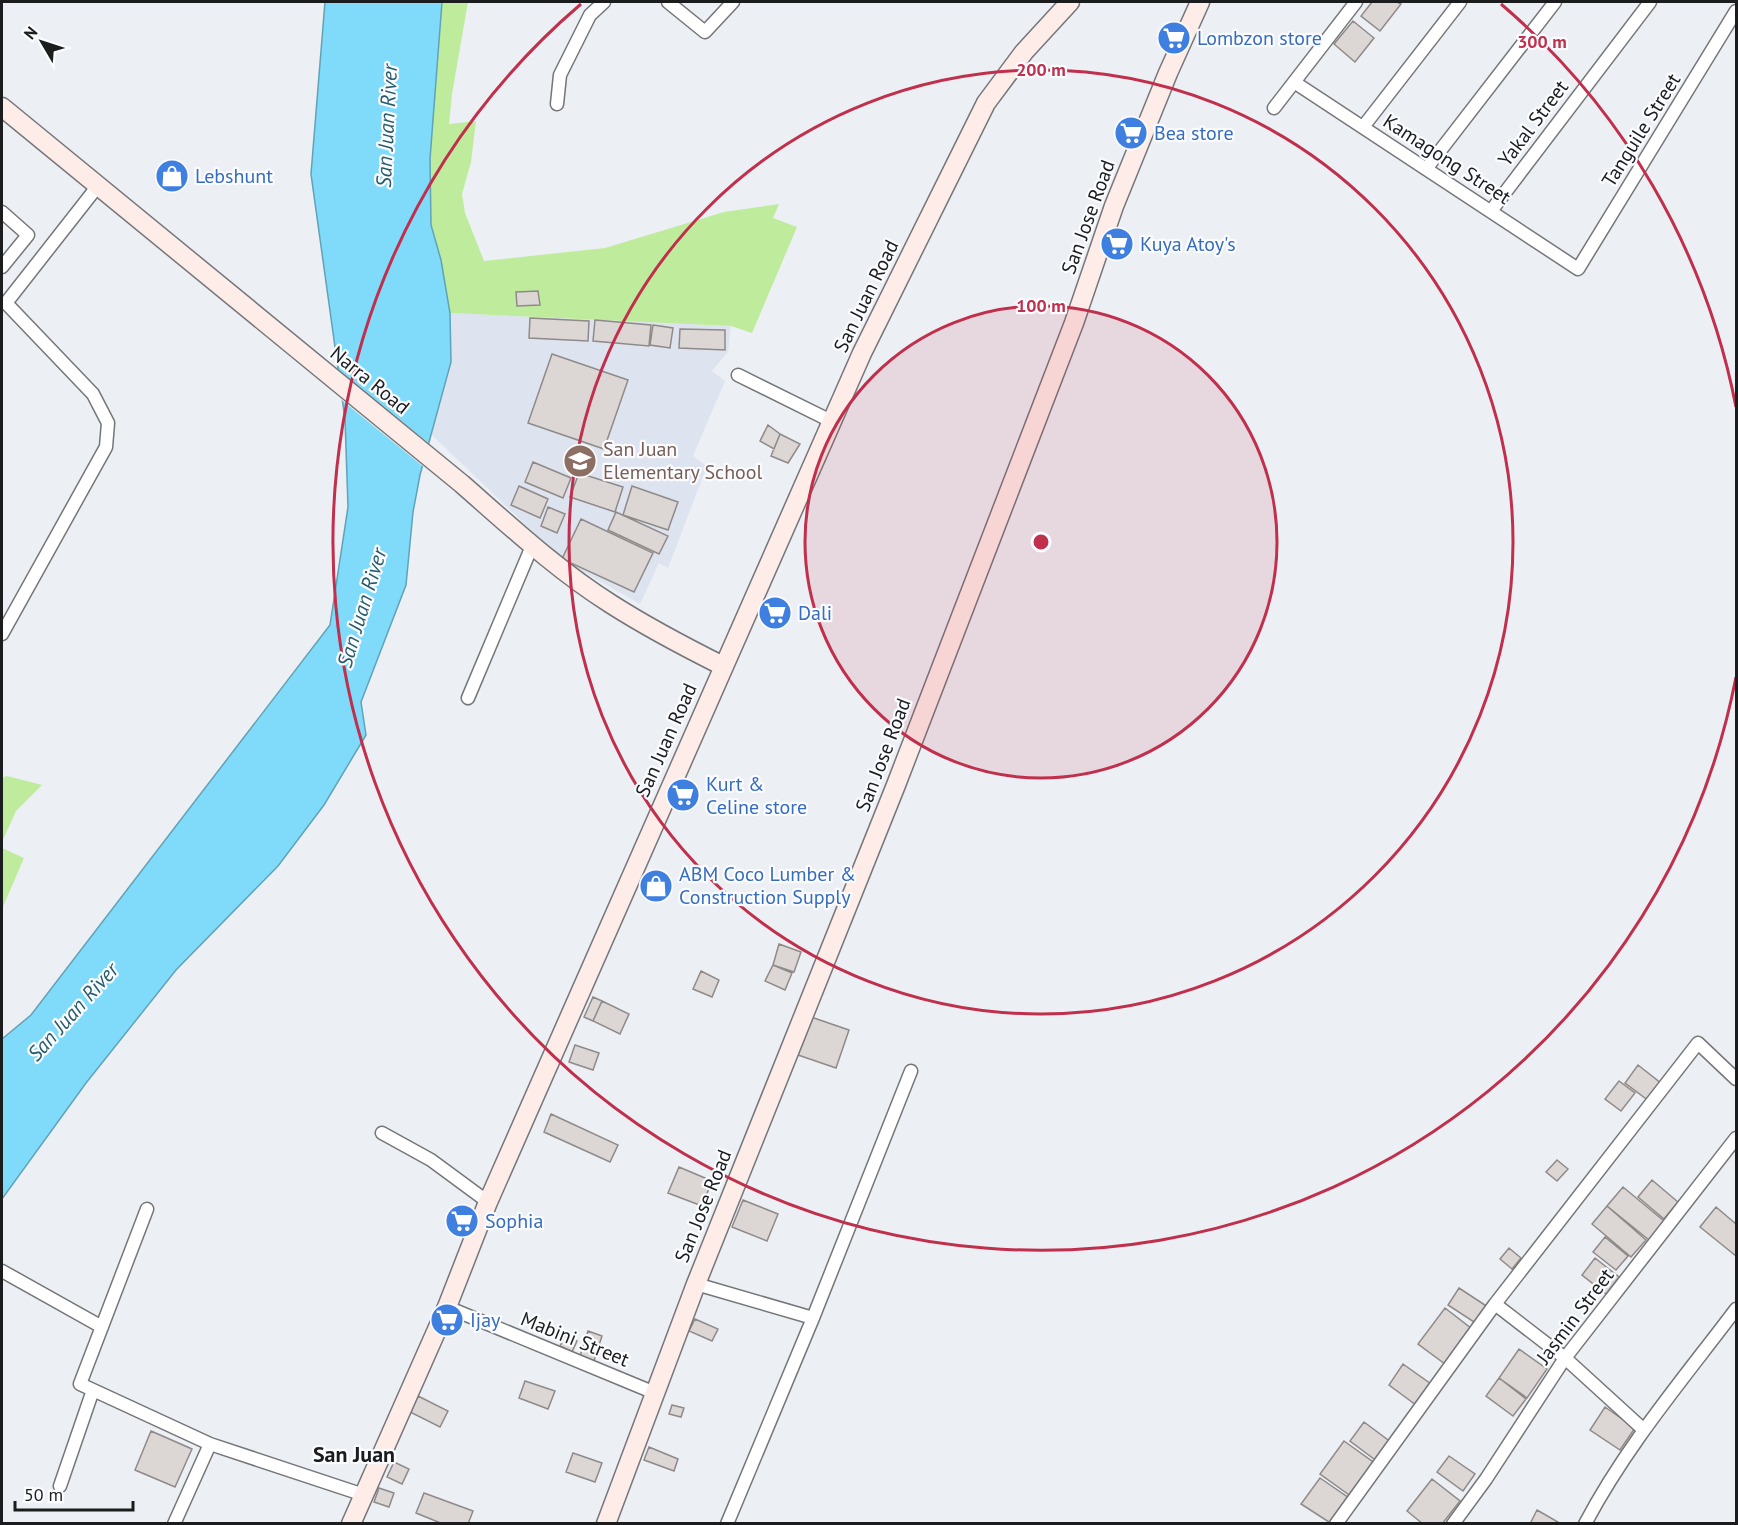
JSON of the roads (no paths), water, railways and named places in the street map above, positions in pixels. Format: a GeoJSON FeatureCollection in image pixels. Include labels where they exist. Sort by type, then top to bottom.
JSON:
{"type":"FeatureCollection","features":[{"type":"Feature","properties":{"kind":"street"},"geometry":{"type":"LineString","coordinates":[[557,104],[560,75],[590,15],[604,2]]}},
{"type":"Feature","properties":{"kind":"street"},"geometry":{"type":"LineString","coordinates":[[668,2],[705,32],[733,2]]}},
{"type":"Feature","properties":{"kind":"street","name":"San Juan Road"},"geometry":{"type":"LineString","coordinates":[[351,1524],[447,1308],[488,1202],[862,353],[986,103],[1024,52],[1070,2]]}},
{"type":"Feature","properties":{"kind":"street","name":"San Jose Road"},"geometry":{"type":"LineString","coordinates":[[606,1524],[696,1284],[905,763],[1074,323],[1114,206],[1168,73],[1200,2]]}},
{"type":"Feature","properties":{"kind":"street"},"geometry":{"type":"LineString","coordinates":[[1275,108],[1356,2]]}},
{"type":"Feature","properties":{"kind":"street"},"geometry":{"type":"LineString","coordinates":[[1363,127],[1460,2]]}},
{"type":"Feature","properties":{"kind":"street"},"geometry":{"type":"LineString","coordinates":[[1426,169],[1555,2]]}},
{"type":"Feature","properties":{"kind":"street","name":"Yakal Street"},"geometry":{"type":"LineString","coordinates":[[1491,211],[1650,2]]}},
{"type":"Feature","properties":{"kind":"street","name":"Tanguile Street"},"geometry":{"type":"LineString","coordinates":[[1578,268],[1737,11]]}},
{"type":"Feature","properties":{"kind":"street","name":"Kamagong Street"},"geometry":{"type":"LineString","coordinates":[[1294,82],[1578,268]]}},
{"type":"Feature","properties":{"kind":"street","name":"Narra Road"},"geometry":{"type":"LineString","coordinates":[[2,108],[462,484],[532,546],[610,603],[653,630],[723,666]]}},
{"type":"Feature","properties":{"kind":"street"},"geometry":{"type":"LineString","coordinates":[[2,634],[106,447],[108,423],[93,394],[6,303],[97,187]]}},
{"type":"Feature","properties":{"kind":"street"},"geometry":{"type":"LineString","coordinates":[[2,212],[28,235],[2,267]]}},
{"type":"Feature","properties":{"kind":"street"},"geometry":{"type":"LineString","coordinates":[[738,375],[831,421]]}},
{"type":"Feature","properties":{"kind":"street"},"geometry":{"type":"LineString","coordinates":[[468,698],[532,546]]}},
{"type":"Feature","properties":{"kind":"street"},"geometry":{"type":"LineString","coordinates":[[1336,1524],[1495,1304],[1698,1043],[1737,1079]]}},
{"type":"Feature","properties":{"kind":"street"},"geometry":{"type":"LineString","coordinates":[[727,1524],[813,1318],[910,1071]]}},
{"type":"Feature","properties":{"kind":"street"},"geometry":{"type":"LineString","coordinates":[[382,1133],[431,1160],[488,1202]]}},
{"type":"Feature","properties":{"kind":"street","name":"Jasmin Street"},"geometry":{"type":"LineString","coordinates":[[1453,1524],[1486,1479],[1565,1358],[1737,1138]]}},
{"type":"Feature","properties":{"kind":"street"},"geometry":{"type":"LineString","coordinates":[[147,1209],[80,1384],[210,1444],[364,1495]]}},
{"type":"Feature","properties":{"kind":"street"},"geometry":{"type":"LineString","coordinates":[[2,1271],[102,1327]]}},
{"type":"Feature","properties":{"kind":"street"},"geometry":{"type":"LineString","coordinates":[[696,1284],[813,1318]]}},
{"type":"Feature","properties":{"kind":"street"},"geometry":{"type":"LineString","coordinates":[[1495,1304],[1565,1358],[1644,1430]]}},
{"type":"Feature","properties":{"kind":"street","name":"Mabini Street"},"geometry":{"type":"LineString","coordinates":[[447,1308],[655,1393]]}},
{"type":"Feature","properties":{"kind":"street"},"geometry":{"type":"LineString","coordinates":[[1585,1524],[1596,1503],[1644,1430],[1737,1309]]}},
{"type":"Feature","properties":{"kind":"street"},"geometry":{"type":"LineString","coordinates":[[60,1486],[93,1390]]}},
{"type":"Feature","properties":{"kind":"street"},"geometry":{"type":"LineString","coordinates":[[174,1524],[210,1444]]}},
{"type":"Feature","properties":{"kind":"water","name":"San Juan River"},"geometry":{"type":"Polygon","coordinates":[[[325,2],[442,2],[430,159],[431,225],[441,260],[450,313],[451,362],[420,475],[413,512],[406,585],[361,702],[366,735],[324,805],[278,866],[176,970],[86,1083],[2,1199],[2,1039],[31,1015],[330,625],[348,507],[345,419],[311,174],[325,2]]]}},
{"type":"Feature","properties":{"kind":"place","name":"Lombzon store"},"geometry":{"type":"Point","coordinates":[1174,38]}},
{"type":"Feature","properties":{"kind":"place","name":"Bea store"},"geometry":{"type":"Point","coordinates":[1131,133]}},
{"type":"Feature","properties":{"kind":"place","name":"Lebshunt"},"geometry":{"type":"Point","coordinates":[172,176]}},
{"type":"Feature","properties":{"kind":"place","name":"Kuya Atoy's"},"geometry":{"type":"Point","coordinates":[1117,244]}},
{"type":"Feature","properties":{"kind":"place","name":"San Juan Elementary School"},"geometry":{"type":"Point","coordinates":[580,461]}},
{"type":"Feature","properties":{"kind":"place","name":"Dali"},"geometry":{"type":"Point","coordinates":[775,613]}},
{"type":"Feature","properties":{"kind":"place","name":"Kurt & Celine store"},"geometry":{"type":"Point","coordinates":[683,795]}},
{"type":"Feature","properties":{"kind":"place","name":"ABM Coco Lumber & Construction Supply"},"geometry":{"type":"Point","coordinates":[656,886]}},
{"type":"Feature","properties":{"kind":"place","name":"Sophia"},"geometry":{"type":"Point","coordinates":[462,1221]}},
{"type":"Feature","properties":{"kind":"place","name":"Ijay"},"geometry":{"type":"Point","coordinates":[447,1320]}},
{"type":"Feature","properties":{"kind":"district","name":"San Juan"},"geometry":{"type":"Point","coordinates":[354,1454]}}]}
